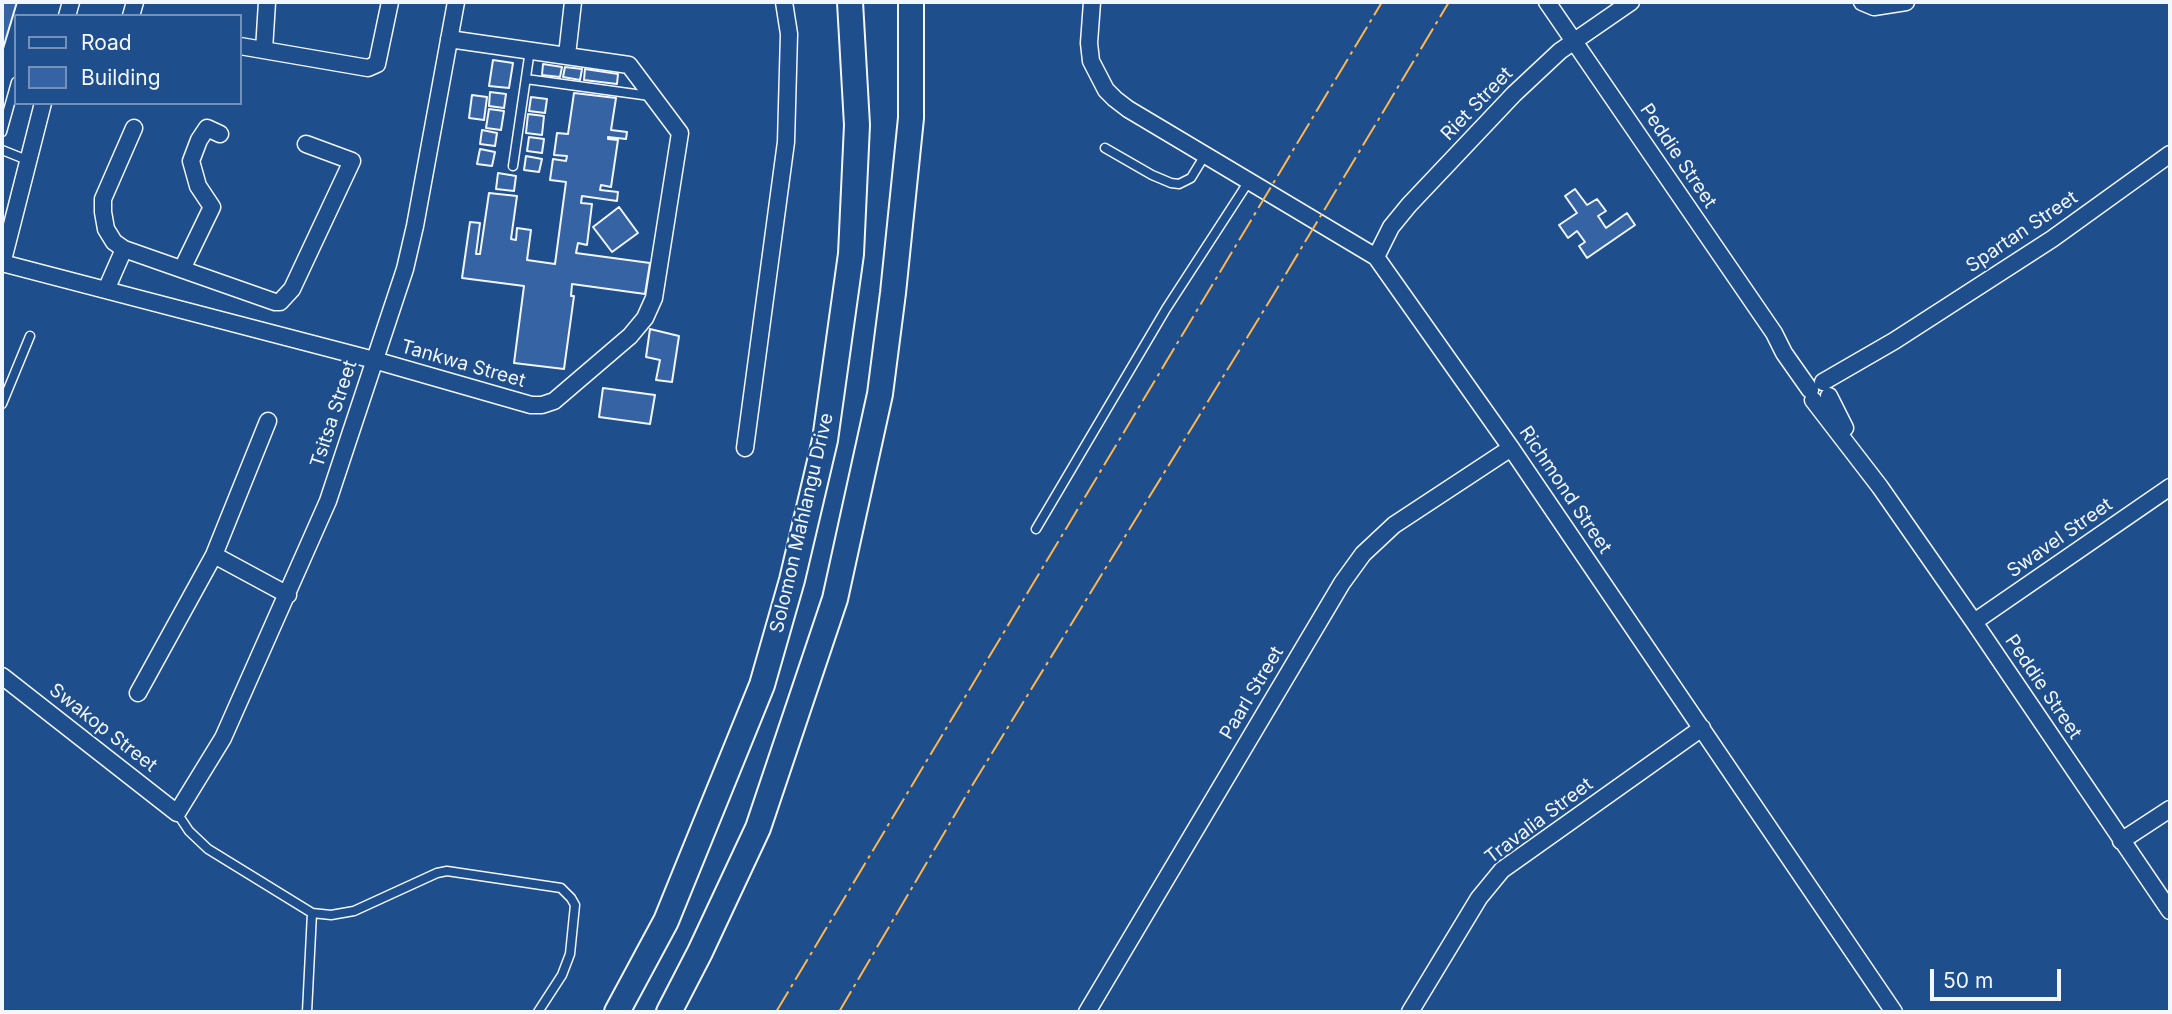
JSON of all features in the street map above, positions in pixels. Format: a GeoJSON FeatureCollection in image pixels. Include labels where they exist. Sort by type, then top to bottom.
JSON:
{"type":"FeatureCollection","features":[{"type":"Feature","properties":{"kind":"main road","name":"Solomon Mahlangu Drive"},"geometry":{"type":"LineString","coordinates":[[617,1012],[666,921],[762,685],[792,580],[825,440],[851,254],[857,125],[850,2]]}},
{"type":"Feature","properties":{"kind":"main road"},"geometry":{"type":"LineString","coordinates":[[669,1012],[701,952],[758,828],[835,599],[880,394],[911,118],[911,2]]}},
{"type":"Feature","properties":{"kind":"street"},"geometry":{"type":"LineString","coordinates":[[264,50],[267,2]]}},
{"type":"Feature","properties":{"kind":"street"},"geometry":{"type":"LineString","coordinates":[[242,46],[368,68],[377,64],[390,2]]}},
{"type":"Feature","properties":{"kind":"street","name":"Tsitsa Street"},"geometry":{"type":"LineString","coordinates":[[177,813],[223,738],[328,501],[405,268],[456,2]]}},
{"type":"Feature","properties":{"kind":"street"},"geometry":{"type":"LineString","coordinates":[[567,55],[573,2]]}},
{"type":"Feature","properties":{"kind":"street"},"geometry":{"type":"LineString","coordinates":[[746,448],[786,142],[789,34],[784,2]]}},
{"type":"Feature","properties":{"kind":"street","name":"Richmond Street"},"geometry":{"type":"LineString","coordinates":[[1092,2],[1089,43],[1091,61],[1105,90],[1128,109],[1376,257],[1511,448],[1894,1012]]}},
{"type":"Feature","properties":{"kind":"street","name":"Peddie Street"},"geometry":{"type":"LineString","coordinates":[[1547,2],[1774,334],[1784,353],[1820,390],[1880,487],[2170,911]]}},
{"type":"Feature","properties":{"kind":"street","name":"Riet Street"},"geometry":{"type":"LineString","coordinates":[[1376,257],[1391,227],[1409,205],[1524,85],[1553,57],[1631,2]]}},
{"type":"Feature","properties":{"kind":"street"},"geometry":{"type":"LineString","coordinates":[[1862,2],[1874,7],[1906,2]]}},
{"type":"Feature","properties":{"kind":"street","name":"Tankwa Street"},"geometry":{"type":"LineString","coordinates":[[2,264],[374,360],[531,405],[554,401],[630,337],[645,318],[654,298],[680,133],[629,65],[449,39]]}},
{"type":"Feature","properties":{"kind":"street"},"geometry":{"type":"LineString","coordinates":[[2,264],[42,105]]}},
{"type":"Feature","properties":{"kind":"street"},"geometry":{"type":"LineString","coordinates":[[134,128],[103,199],[106,229],[114,242],[124,249],[275,302],[280,302],[292,289],[352,161],[306,144]]}},
{"type":"Feature","properties":{"kind":"street"},"geometry":{"type":"LineString","coordinates":[[182,269],[212,207],[198,186],[191,160],[207,128],[220,134]]}},
{"type":"Feature","properties":{"kind":"street","name":"Spartan Street"},"geometry":{"type":"LineString","coordinates":[[1820,390],[2052,239],[2170,154]]}},
{"type":"Feature","properties":{"kind":"street"},"geometry":{"type":"LineString","coordinates":[[106,290],[124,249]]}},
{"type":"Feature","properties":{"kind":"street"},"geometry":{"type":"LineString","coordinates":[[138,693],[214,555],[268,421]]}},
{"type":"Feature","properties":{"kind":"street","name":"Paarl Street"},"geometry":{"type":"LineString","coordinates":[[1087,1012],[1357,561],[1394,525],[1511,448]]}},
{"type":"Feature","properties":{"kind":"street","name":"Swavel Street"},"geometry":{"type":"LineString","coordinates":[[1974,622],[2170,487]]}},
{"type":"Feature","properties":{"kind":"street"},"geometry":{"type":"LineString","coordinates":[[214,555],[288,595]]}},
{"type":"Feature","properties":{"kind":"street","name":"Swakop Street"},"geometry":{"type":"LineString","coordinates":[[2,676],[177,813]]}},
{"type":"Feature","properties":{"kind":"street","name":"Travalia Street"},"geometry":{"type":"LineString","coordinates":[[1410,1012],[1479,898],[1502,870],[1702,728]]}},
{"type":"Feature","properties":{"kind":"street"},"geometry":{"type":"LineString","coordinates":[[2121,841],[2170,808]]}},
{"type":"Feature","properties":{"kind":"lane"},"geometry":{"type":"LineString","coordinates":[[513,166],[530,50]]}},
{"type":"Feature","properties":{"kind":"lane"},"geometry":{"type":"LineString","coordinates":[[526,79],[653,96]]}},
{"type":"Feature","properties":{"kind":"lane"},"geometry":{"type":"LineString","coordinates":[[2,132],[14,89]]}},
{"type":"Feature","properties":{"kind":"lane"},"geometry":{"type":"LineString","coordinates":[[1105,148],[1152,175],[1180,184],[1191,178],[1205,155]]}},
{"type":"Feature","properties":{"kind":"lane"},"geometry":{"type":"LineString","coordinates":[[2,150],[27,160]]}},
{"type":"Feature","properties":{"kind":"lane"},"geometry":{"type":"LineString","coordinates":[[1036,529],[1166,309],[1250,181]]}},
{"type":"Feature","properties":{"kind":"lane"},"geometry":{"type":"LineString","coordinates":[[2,404],[4,389],[30,336]]}},
{"type":"Feature","properties":{"kind":"lane"},"geometry":{"type":"LineString","coordinates":[[177,813],[189,831],[208,849],[312,913],[331,915],[354,911],[447,871],[561,888],[575,905],[570,954],[562,975],[538,1012]]}},
{"type":"Feature","properties":{"kind":"lane"},"geometry":{"type":"LineString","coordinates":[[307,1012],[312,913]]}},
{"type":"Feature","properties":{"kind":"building"},"geometry":{"type":"Polygon","coordinates":[[[2,2],[17,2],[2,52],[2,2]]]}},
{"type":"Feature","properties":{"kind":"building"},"geometry":{"type":"Polygon","coordinates":[[[493,60],[513,63],[509,88],[489,86],[493,60]]]}},
{"type":"Feature","properties":{"kind":"building"},"geometry":{"type":"Polygon","coordinates":[[[543,64],[562,67],[560,77],[542,75],[543,64]]]}},
{"type":"Feature","properties":{"kind":"building"},"geometry":{"type":"Polygon","coordinates":[[[565,67],[582,69],[580,80],[563,77],[565,67]]]}},
{"type":"Feature","properties":{"kind":"building"},"geometry":{"type":"Polygon","coordinates":[[[585,69],[618,74],[617,84],[584,80],[585,69]]]}},
{"type":"Feature","properties":{"kind":"building"},"geometry":{"type":"Polygon","coordinates":[[[490,92],[506,94],[504,108],[489,106],[490,92]]]}},
{"type":"Feature","properties":{"kind":"building"},"geometry":{"type":"Polygon","coordinates":[[[574,93],[616,98],[611,130],[627,132],[626,139],[608,137],[618,140],[611,187],[601,185],[600,190],[618,192],[617,201],[582,196],[581,203],[592,204],[587,245],[578,243],[576,253],[650,263],[645,294],[572,284],[571,296],[574,296],[564,369],[514,363],[524,286],[462,278],[470,222],[480,223],[476,254],[480,254],[489,193],[517,196],[511,239],[516,240],[517,228],[531,230],[527,260],[555,264],[566,182],[550,180],[553,159],[566,161],[567,156],[554,155],[557,133],[568,134],[574,93]]]}},
{"type":"Feature","properties":{"kind":"building"},"geometry":{"type":"Polygon","coordinates":[[[472,95],[487,97],[484,120],[469,118],[472,95]]]}},
{"type":"Feature","properties":{"kind":"building"},"geometry":{"type":"Polygon","coordinates":[[[531,97],[547,99],[545,113],[529,111],[531,97]]]}},
{"type":"Feature","properties":{"kind":"building"},"geometry":{"type":"Polygon","coordinates":[[[489,109],[504,111],[501,130],[486,128],[489,109]]]}},
{"type":"Feature","properties":{"kind":"building"},"geometry":{"type":"Polygon","coordinates":[[[528,114],[544,116],[542,135],[526,133],[528,114]]]}},
{"type":"Feature","properties":{"kind":"building"},"geometry":{"type":"Polygon","coordinates":[[[482,130],[497,133],[495,146],[480,144],[482,130]]]}},
{"type":"Feature","properties":{"kind":"building"},"geometry":{"type":"Polygon","coordinates":[[[529,137],[544,139],[542,153],[527,151],[529,137]]]}},
{"type":"Feature","properties":{"kind":"building"},"geometry":{"type":"Polygon","coordinates":[[[480,149],[495,152],[492,166],[477,164],[480,149]]]}},
{"type":"Feature","properties":{"kind":"building"},"geometry":{"type":"Polygon","coordinates":[[[526,156],[542,159],[539,172],[524,170],[526,156]]]}},
{"type":"Feature","properties":{"kind":"building"},"geometry":{"type":"Polygon","coordinates":[[[498,173],[516,176],[514,191],[496,189],[498,173]]]}},
{"type":"Feature","properties":{"kind":"building"},"geometry":{"type":"Polygon","coordinates":[[[1575,189],[1587,205],[1597,199],[1606,211],[1598,216],[1606,228],[1627,213],[1635,225],[1587,258],[1579,246],[1585,242],[1577,231],[1568,238],[1559,225],[1577,213],[1565,196],[1575,189]]]}},
{"type":"Feature","properties":{"kind":"building"},"geometry":{"type":"Polygon","coordinates":[[[619,207],[638,233],[612,252],[593,227],[619,207]]]}},
{"type":"Feature","properties":{"kind":"building"},"geometry":{"type":"Polygon","coordinates":[[[650,329],[679,336],[672,382],[656,380],[660,360],[646,357],[650,329]]]}},
{"type":"Feature","properties":{"kind":"building"},"geometry":{"type":"Polygon","coordinates":[[[603,388],[655,395],[650,424],[599,417],[603,388]]]}},
{"type":"Feature","properties":{"kind":"power"},"geometry":{"type":"LineString","coordinates":[[776,1012],[1382,2]]}},
{"type":"Feature","properties":{"kind":"power"},"geometry":{"type":"LineString","coordinates":[[839,1012],[970,789],[1272,297],[1449,2]]}}]}
